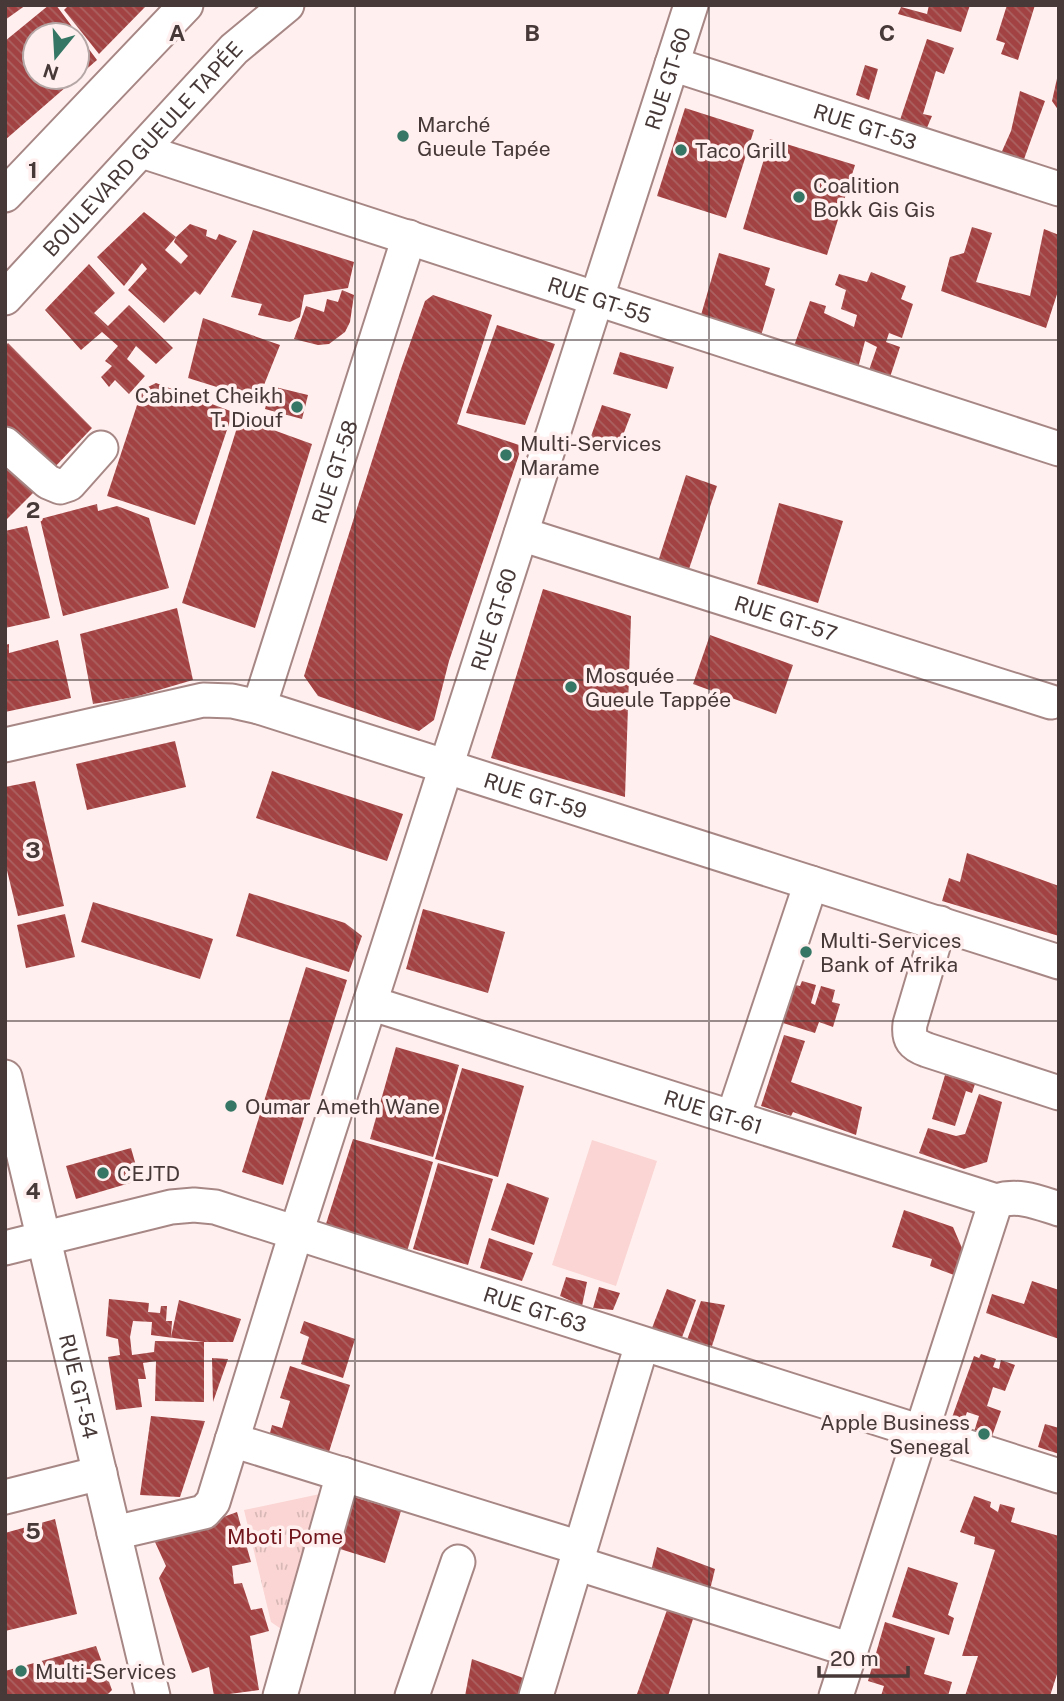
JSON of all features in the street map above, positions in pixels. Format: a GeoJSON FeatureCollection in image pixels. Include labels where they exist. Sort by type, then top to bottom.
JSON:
{"type":"FeatureCollection","features":[{"type":"Feature","properties":{"kind":"street"},"geometry":{"type":"LineString","coordinates":[[5,195],[186,5]]}},
{"type":"Feature","properties":{"kind":"street","name":"BOULEVARD GUEULE TAPÉE"},"geometry":{"type":"LineString","coordinates":[[5,298],[234,49],[287,5]]}},
{"type":"Feature","properties":{"kind":"street","name":"RUE GT-60"},"geometry":{"type":"LineString","coordinates":[[114,1533],[204,1512],[213,1502],[296,1233],[691,5]]}},
{"type":"Feature","properties":{"kind":"street","name":"RUE GT-53"},"geometry":{"type":"LineString","coordinates":[[672,64],[1059,189]]}},
{"type":"Feature","properties":{"kind":"street","name":"RUE GT-55"},"geometry":{"type":"LineString","coordinates":[[142,151],[1059,449]]}},
{"type":"Feature","properties":{"kind":"street","name":"RUE GT-58"},"geometry":{"type":"LineString","coordinates":[[259,707],[409,237]]}},
{"type":"Feature","properties":{"kind":"street"},"geometry":{"type":"LineString","coordinates":[[5,444],[48,482],[60,487],[69,484],[101,448]]}},
{"type":"Feature","properties":{"kind":"street","name":"RUE GT-57"},"geometry":{"type":"LineString","coordinates":[[521,534],[1051,702]]}},
{"type":"Feature","properties":{"kind":"street","name":"RUE GT-59"},"geometry":{"type":"LineString","coordinates":[[5,745],[204,700],[232,701],[259,707],[446,766],[1059,962]]}},
{"type":"Feature","properties":{"kind":"street"},"geometry":{"type":"LineString","coordinates":[[733,1117],[811,883]]}},
{"type":"Feature","properties":{"kind":"street"},"geometry":{"type":"LineString","coordinates":[[940,923],[910,1024],[910,1040],[915,1046],[1059,1093]]}},
{"type":"Feature","properties":{"kind":"street","name":"RUE GT-61"},"geometry":{"type":"LineString","coordinates":[[370,1003],[996,1201],[1010,1197],[1026,1199],[1059,1209]]}},
{"type":"Feature","properties":{"kind":"street","name":"RUE GT-54"},"geometry":{"type":"LineString","coordinates":[[5,1077],[153,1696]]}},
{"type":"Feature","properties":{"kind":"street"},"geometry":{"type":"LineString","coordinates":[[836,1696],[996,1201]]}},
{"type":"Feature","properties":{"kind":"street","name":"RUE GT-63"},"geometry":{"type":"LineString","coordinates":[[5,1248],[171,1208],[194,1205],[215,1207],[1059,1476]]}},
{"type":"Feature","properties":{"kind":"street"},"geometry":{"type":"LineString","coordinates":[[536,1696],[642,1343]]}},
{"type":"Feature","properties":{"kind":"street"},"geometry":{"type":"LineString","coordinates":[[232,1440],[343,1474],[851,1650]]}},
{"type":"Feature","properties":{"kind":"street"},"geometry":{"type":"LineString","coordinates":[[5,1497],[100,1473]]}},
{"type":"Feature","properties":{"kind":"street"},"geometry":{"type":"LineString","coordinates":[[280,1696],[343,1474]]}},
{"type":"Feature","properties":{"kind":"street"},"geometry":{"type":"LineString","coordinates":[[412,1696],[458,1562]]}},
{"type":"Feature","properties":{"kind":"green space"},"geometry":{"type":"Polygon","coordinates":[[[592,1140],[657,1161],[616,1286],[552,1265],[592,1140]]]}},
{"type":"Feature","properties":{"kind":"green space","name":"Mboti Pome"},"geometry":{"type":"Polygon","coordinates":[[[334,1491],[294,1638],[271,1622],[244,1510],[334,1491]]]}},
{"type":"Feature","properties":{"kind":"building"},"geometry":{"type":"Polygon","coordinates":[[[5,5],[26,5],[5,20],[5,5]]]}},
{"type":"Feature","properties":{"kind":"building"},"geometry":{"type":"Polygon","coordinates":[[[49,5],[56,5],[68,21],[29,21],[49,5]]]}},
{"type":"Feature","properties":{"kind":"building"},"geometry":{"type":"Polygon","coordinates":[[[69,5],[147,5],[99,54],[91,44],[91,21],[73,21],[64,10],[69,5]]]}},
{"type":"Feature","properties":{"kind":"building"},"geometry":{"type":"Polygon","coordinates":[[[929,5],[970,5],[961,32],[898,14],[901,7],[927,14],[929,5]]]}},
{"type":"Feature","properties":{"kind":"building"},"geometry":{"type":"Polygon","coordinates":[[[1007,5],[1035,5],[1018,60],[1001,54],[1005,43],[996,40],[1007,5]]]}},
{"type":"Feature","properties":{"kind":"building"},"geometry":{"type":"Polygon","coordinates":[[[21,28],[21,91],[61,91],[5,140],[5,41],[21,28]]]}},
{"type":"Feature","properties":{"kind":"building"},"geometry":{"type":"Polygon","coordinates":[[[927,39],[954,48],[944,74],[936,71],[923,114],[932,116],[926,130],[899,123],[927,39]]]}},
{"type":"Feature","properties":{"kind":"building"},"geometry":{"type":"Polygon","coordinates":[[[91,52],[97,60],[91,65],[91,52]]]}},
{"type":"Feature","properties":{"kind":"building"},"geometry":{"type":"Polygon","coordinates":[[[865,65],[878,69],[869,100],[856,95],[865,65]]]}},
{"type":"Feature","properties":{"kind":"building"},"geometry":{"type":"Polygon","coordinates":[[[1059,74],[1059,111],[1052,101],[1059,74]]]}},
{"type":"Feature","properties":{"kind":"building"},"geometry":{"type":"Polygon","coordinates":[[[1020,91],[1045,101],[1023,162],[999,158],[1011,131],[1020,91]]]}},
{"type":"Feature","properties":{"kind":"building"},"geometry":{"type":"Polygon","coordinates":[[[685,108],[754,130],[726,218],[657,196],[685,108]]]}},
{"type":"Feature","properties":{"kind":"building","name":"Coalition Bokk Gis Gis"},"geometry":{"type":"Polygon","coordinates":[[[770,139],[855,165],[827,255],[743,229],[770,139]]]}},
{"type":"Feature","properties":{"kind":"building"},"geometry":{"type":"Polygon","coordinates":[[[144,212],[176,237],[190,224],[207,230],[206,236],[216,240],[219,234],[237,241],[200,295],[195,291],[164,323],[128,290],[147,269],[142,263],[124,286],[97,257],[144,212]],[[176,237],[165,250],[181,264],[188,256],[174,242],[176,237]]]}},
{"type":"Feature","properties":{"kind":"building"},"geometry":{"type":"Polygon","coordinates":[[[972,227],[992,233],[976,282],[1030,296],[1044,229],[1059,235],[1059,288],[1046,328],[941,291],[950,257],[964,253],[972,227]]]}},
{"type":"Feature","properties":{"kind":"building"},"geometry":{"type":"Polygon","coordinates":[[[253,230],[354,262],[348,288],[304,295],[300,317],[290,322],[258,315],[262,304],[231,297],[253,230]]]}},
{"type":"Feature","properties":{"kind":"building"},"geometry":{"type":"Polygon","coordinates":[[[719,253],[770,268],[765,285],[775,289],[760,339],[699,322],[719,253]]]}},
{"type":"Feature","properties":{"kind":"building"},"geometry":{"type":"Polygon","coordinates":[[[89,264],[115,293],[94,313],[108,326],[129,305],[173,348],[156,364],[136,346],[127,359],[145,376],[129,394],[115,380],[109,387],[101,377],[112,366],[105,361],[118,346],[102,332],[81,350],[45,310],[89,264]]]}},
{"type":"Feature","properties":{"kind":"building"},"geometry":{"type":"Polygon","coordinates":[[[871,272],[906,286],[901,299],[913,304],[902,338],[889,333],[886,342],[900,347],[889,380],[868,373],[877,347],[865,341],[858,368],[794,346],[810,301],[826,306],[824,313],[854,327],[857,315],[841,309],[846,290],[835,285],[839,274],[867,282],[871,272]]]}},
{"type":"Feature","properties":{"kind":"building"},"geometry":{"type":"Polygon","coordinates":[[[342,290],[354,295],[350,322],[345,332],[329,344],[318,345],[294,339],[306,306],[324,312],[327,299],[338,302],[342,290]]]}},
{"type":"Feature","properties":{"kind":"building"},"geometry":{"type":"Polygon","coordinates":[[[433,295],[492,315],[457,424],[522,446],[449,661],[434,720],[419,731],[318,696],[304,676],[401,369],[425,301],[433,295]]]}},
{"type":"Feature","properties":{"kind":"building"},"geometry":{"type":"Polygon","coordinates":[[[203,318],[280,345],[258,400],[188,378],[203,318]]]}},
{"type":"Feature","properties":{"kind":"building"},"geometry":{"type":"Polygon","coordinates":[[[497,325],[555,344],[525,425],[466,413],[497,325]]]}},
{"type":"Feature","properties":{"kind":"building"},"geometry":{"type":"Polygon","coordinates":[[[8,343],[92,428],[52,470],[5,425],[5,346],[8,343]]]}},
{"type":"Feature","properties":{"kind":"building"},"geometry":{"type":"Polygon","coordinates":[[[620,352],[674,367],[667,389],[613,374],[620,352]]]}},
{"type":"Feature","properties":{"kind":"building"},"geometry":{"type":"Polygon","coordinates":[[[156,383],[233,412],[195,525],[107,496],[142,390],[156,383]]]}},
{"type":"Feature","properties":{"kind":"building"},"geometry":{"type":"Polygon","coordinates":[[[271,386],[308,395],[302,419],[265,409],[271,386]]]}},
{"type":"Feature","properties":{"kind":"building"},"geometry":{"type":"Polygon","coordinates":[[[602,405],[631,414],[620,443],[589,442],[602,405]]]}},
{"type":"Feature","properties":{"kind":"building"},"geometry":{"type":"Polygon","coordinates":[[[240,418],[312,444],[255,628],[182,603],[240,418]]]}},
{"type":"Feature","properties":{"kind":"building"},"geometry":{"type":"Polygon","coordinates":[[[5,454],[40,486],[5,521],[5,454]]]}},
{"type":"Feature","properties":{"kind":"building"},"geometry":{"type":"Polygon","coordinates":[[[686,475],[717,486],[688,572],[655,571],[686,475]]]}},
{"type":"Feature","properties":{"kind":"building"},"geometry":{"type":"Polygon","coordinates":[[[779,503],[843,521],[818,603],[757,584],[779,503]]]}},
{"type":"Feature","properties":{"kind":"building"},"geometry":{"type":"Polygon","coordinates":[[[97,504],[98,511],[117,506],[149,518],[169,588],[63,616],[40,519],[97,504]]]}},
{"type":"Feature","properties":{"kind":"building"},"geometry":{"type":"Polygon","coordinates":[[[27,526],[50,618],[5,628],[5,531],[27,526]]]}},
{"type":"Feature","properties":{"kind":"building","name":"Mosquée Gueule Tappée"},"geometry":{"type":"Polygon","coordinates":[[[543,589],[631,616],[625,797],[491,758],[543,589]]]}},
{"type":"Feature","properties":{"kind":"building"},"geometry":{"type":"Polygon","coordinates":[[[177,608],[193,680],[135,697],[93,704],[80,634],[177,608]]]}},
{"type":"Feature","properties":{"kind":"building"},"geometry":{"type":"Polygon","coordinates":[[[710,635],[793,665],[776,714],[693,684],[710,635]]]}},
{"type":"Feature","properties":{"kind":"building"},"geometry":{"type":"Polygon","coordinates":[[[58,640],[71,698],[5,712],[5,645],[9,644],[9,653],[58,640]]]}},
{"type":"Feature","properties":{"kind":"building"},"geometry":{"type":"Polygon","coordinates":[[[175,741],[186,787],[87,810],[76,764],[175,741]]]}},
{"type":"Feature","properties":{"kind":"building"},"geometry":{"type":"Polygon","coordinates":[[[272,771],[403,814],[387,861],[256,818],[272,771]]]}},
{"type":"Feature","properties":{"kind":"building"},"geometry":{"type":"Polygon","coordinates":[[[35,781],[64,906],[18,916],[5,862],[5,787],[35,781]]]}},
{"type":"Feature","properties":{"kind":"building"},"geometry":{"type":"Polygon","coordinates":[[[967,853],[1059,886],[1059,936],[942,901],[949,878],[960,882],[967,853]]]}},
{"type":"Feature","properties":{"kind":"building"},"geometry":{"type":"Polygon","coordinates":[[[249,893],[345,923],[362,936],[349,972],[236,936],[249,893]]]}},
{"type":"Feature","properties":{"kind":"building"},"geometry":{"type":"Polygon","coordinates":[[[93,902],[213,939],[200,979],[81,942],[93,902]]]}},
{"type":"Feature","properties":{"kind":"building"},"geometry":{"type":"Polygon","coordinates":[[[423,909],[505,932],[488,993],[406,969],[423,909]]]}},
{"type":"Feature","properties":{"kind":"building"},"geometry":{"type":"Polygon","coordinates":[[[65,914],[75,957],[26,968],[17,925],[65,914]]]}},
{"type":"Feature","properties":{"kind":"building"},"geometry":{"type":"Polygon","coordinates":[[[306,967],[347,980],[283,1185],[242,1172],[306,967]]]}},
{"type":"Feature","properties":{"kind":"building"},"geometry":{"type":"Polygon","coordinates":[[[802,981],[816,985],[811,1003],[815,1005],[821,986],[835,990],[832,1002],[840,1004],[833,1027],[819,1022],[815,1033],[783,1023],[795,985],[800,986],[802,981]]]}},
{"type":"Feature","properties":{"kind":"building"},"geometry":{"type":"Polygon","coordinates":[[[784,1035],[805,1041],[791,1082],[862,1107],[856,1135],[793,1112],[791,1116],[761,1106],[784,1035]]]}},
{"type":"Feature","properties":{"kind":"building"},"geometry":{"type":"Polygon","coordinates":[[[396,1047],[459,1065],[433,1157],[370,1139],[396,1047]]]}},
{"type":"Feature","properties":{"kind":"building"},"geometry":{"type":"Polygon","coordinates":[[[462,1068],[524,1086],[498,1177],[435,1159],[462,1068]]]}},
{"type":"Feature","properties":{"kind":"building"},"geometry":{"type":"Polygon","coordinates":[[[945,1075],[975,1084],[972,1093],[966,1091],[955,1126],[932,1119],[945,1075]]]}},
{"type":"Feature","properties":{"kind":"building"},"geometry":{"type":"Polygon","coordinates":[[[979,1094],[1002,1102],[987,1162],[964,1169],[919,1153],[928,1128],[956,1136],[965,1134],[979,1094]]]}},
{"type":"Feature","properties":{"kind":"building"},"geometry":{"type":"Polygon","coordinates":[[[353,1139],[433,1162],[406,1255],[324,1230],[353,1139]]]}},
{"type":"Feature","properties":{"kind":"building","name":"CEJTD"},"geometry":{"type":"Polygon","coordinates":[[[131,1148],[140,1180],[76,1199],[66,1166],[131,1148]]]}},
{"type":"Feature","properties":{"kind":"building"},"geometry":{"type":"Polygon","coordinates":[[[438,1163],[493,1179],[468,1265],[413,1249],[438,1163]]]}},
{"type":"Feature","properties":{"kind":"building"},"geometry":{"type":"Polygon","coordinates":[[[507,1183],[549,1198],[534,1245],[491,1230],[507,1183]]]}},
{"type":"Feature","properties":{"kind":"building"},"geometry":{"type":"Polygon","coordinates":[[[904,1210],[953,1227],[962,1248],[954,1275],[930,1266],[932,1259],[892,1247],[904,1210]]]}},
{"type":"Feature","properties":{"kind":"building"},"geometry":{"type":"Polygon","coordinates":[[[489,1238],[533,1253],[522,1281],[480,1268],[489,1238]]]}},
{"type":"Feature","properties":{"kind":"building"},"geometry":{"type":"Polygon","coordinates":[[[566,1277],[587,1282],[582,1306],[560,1296],[566,1277]]]}},
{"type":"Feature","properties":{"kind":"building"},"geometry":{"type":"Polygon","coordinates":[[[1032,1281],[1059,1290],[1059,1339],[986,1313],[992,1294],[1024,1304],[1032,1281]]]}},
{"type":"Feature","properties":{"kind":"building"},"geometry":{"type":"Polygon","coordinates":[[[599,1287],[620,1293],[613,1310],[593,1308],[599,1287]]]}},
{"type":"Feature","properties":{"kind":"building"},"geometry":{"type":"Polygon","coordinates":[[[667,1289],[696,1300],[681,1340],[652,1328],[667,1289]]]}},
{"type":"Feature","properties":{"kind":"building"},"geometry":{"type":"Polygon","coordinates":[[[109,1299],[149,1303],[148,1312],[160,1313],[161,1306],[167,1306],[166,1321],[172,1321],[171,1337],[179,1300],[241,1319],[233,1342],[204,1342],[204,1402],[155,1401],[156,1361],[143,1363],[146,1379],[138,1379],[142,1407],[116,1410],[108,1357],[120,1355],[118,1339],[106,1336],[109,1299]],[[133,1321],[130,1337],[132,1355],[154,1352],[155,1341],[204,1342],[151,1335],[152,1322],[133,1321]]]}},
{"type":"Feature","properties":{"kind":"building"},"geometry":{"type":"Polygon","coordinates":[[[701,1301],[725,1305],[712,1346],[687,1340],[701,1301]]]}},
{"type":"Feature","properties":{"kind":"building"},"geometry":{"type":"Polygon","coordinates":[[[304,1321],[355,1339],[343,1378],[301,1364],[309,1337],[300,1333],[304,1321]]]}},
{"type":"Feature","properties":{"kind":"building"},"geometry":{"type":"Polygon","coordinates":[[[981,1354],[996,1359],[993,1367],[999,1369],[1001,1360],[1015,1365],[1005,1391],[993,1387],[987,1406],[1001,1411],[990,1442],[973,1435],[979,1416],[967,1412],[962,1427],[950,1423],[974,1356],[979,1358],[981,1354]]]}},
{"type":"Feature","properties":{"kind":"building"},"geometry":{"type":"Polygon","coordinates":[[[212,1358],[228,1359],[213,1402],[212,1358]]]}},
{"type":"Feature","properties":{"kind":"building"},"geometry":{"type":"Polygon","coordinates":[[[290,1366],[350,1385],[328,1455],[269,1437],[272,1425],[282,1428],[290,1401],[280,1398],[290,1366]]]}},
{"type":"Feature","properties":{"kind":"building"},"geometry":{"type":"Polygon","coordinates":[[[151,1416],[205,1421],[180,1497],[140,1495],[151,1416]]]}},
{"type":"Feature","properties":{"kind":"building"},"geometry":{"type":"Polygon","coordinates":[[[1045,1424],[1059,1428],[1059,1454],[1038,1447],[1045,1424]]]}},
{"type":"Feature","properties":{"kind":"building"},"geometry":{"type":"Polygon","coordinates":[[[340,1493],[401,1511],[385,1563],[324,1544],[340,1493]]]}},
{"type":"Feature","properties":{"kind":"building"},"geometry":{"type":"Polygon","coordinates":[[[974,1496],[991,1502],[990,1507],[998,1512],[1000,1504],[1015,1508],[1011,1522],[1059,1536],[1059,1668],[1050,1696],[965,1696],[978,1656],[962,1656],[995,1550],[974,1544],[975,1537],[960,1532],[974,1496]]]}},
{"type":"Feature","properties":{"kind":"building"},"geometry":{"type":"Polygon","coordinates":[[[237,1512],[251,1562],[232,1566],[234,1584],[242,1583],[251,1610],[262,1608],[269,1631],[250,1636],[259,1690],[214,1696],[209,1667],[192,1673],[159,1578],[166,1566],[155,1542],[237,1512]]]}},
{"type":"Feature","properties":{"kind":"building"},"geometry":{"type":"Polygon","coordinates":[[[55,1519],[77,1614],[5,1631],[5,1533],[55,1519]]]}},
{"type":"Feature","properties":{"kind":"building"},"geometry":{"type":"Polygon","coordinates":[[[657,1547],[715,1569],[709,1594],[649,1579],[657,1547]]]}},
{"type":"Feature","properties":{"kind":"building"},"geometry":{"type":"Polygon","coordinates":[[[908,1567],[958,1583],[948,1615],[954,1618],[949,1635],[892,1617],[908,1567]]]}},
{"type":"Feature","properties":{"kind":"building"},"geometry":{"type":"Polygon","coordinates":[[[667,1610],[693,1619],[668,1696],[639,1696],[637,1694],[667,1610]]]}},
{"type":"Feature","properties":{"kind":"building"},"geometry":{"type":"Polygon","coordinates":[[[885,1622],[935,1638],[924,1674],[952,1682],[948,1696],[881,1696],[884,1686],[868,1681],[885,1622]]]}},
{"type":"Feature","properties":{"kind":"building"},"geometry":{"type":"Polygon","coordinates":[[[96,1646],[112,1690],[106,1696],[5,1696],[5,1671],[96,1646]]]}},
{"type":"Feature","properties":{"kind":"building"},"geometry":{"type":"Polygon","coordinates":[[[472,1659],[534,1682],[527,1696],[465,1696],[472,1659]]]}},
{"type":"Feature","properties":{"kind":"place","name":"Marché Gueule Tapée"},"geometry":{"type":"Point","coordinates":[403,136]}},
{"type":"Feature","properties":{"kind":"place","name":"Taco Grill"},"geometry":{"type":"Point","coordinates":[681,150]}},
{"type":"Feature","properties":{"kind":"place","name":"Coalition Bokk Gis Gis"},"geometry":{"type":"Point","coordinates":[799,197]}},
{"type":"Feature","properties":{"kind":"place","name":"Cabinet Cheikh T. Diouf"},"geometry":{"type":"Point","coordinates":[297,407]}},
{"type":"Feature","properties":{"kind":"place","name":"Multi-Services Marame"},"geometry":{"type":"Point","coordinates":[506,455]}},
{"type":"Feature","properties":{"kind":"place","name":"Mosquée Gueule Tappée"},"geometry":{"type":"Point","coordinates":[571,687]}},
{"type":"Feature","properties":{"kind":"place","name":"Multi-Services Bank of Afrika"},"geometry":{"type":"Point","coordinates":[806,952]}},
{"type":"Feature","properties":{"kind":"place","name":"Oumar Ameth Wane"},"geometry":{"type":"Point","coordinates":[231,1106]}},
{"type":"Feature","properties":{"kind":"place","name":"CEJTD"},"geometry":{"type":"Point","coordinates":[103,1173]}},
{"type":"Feature","properties":{"kind":"place","name":"Apple Business Senegal"},"geometry":{"type":"Point","coordinates":[984,1434]}},
{"type":"Feature","properties":{"kind":"place","name":"Multi-Services"},"geometry":{"type":"Point","coordinates":[21,1671]}}]}
